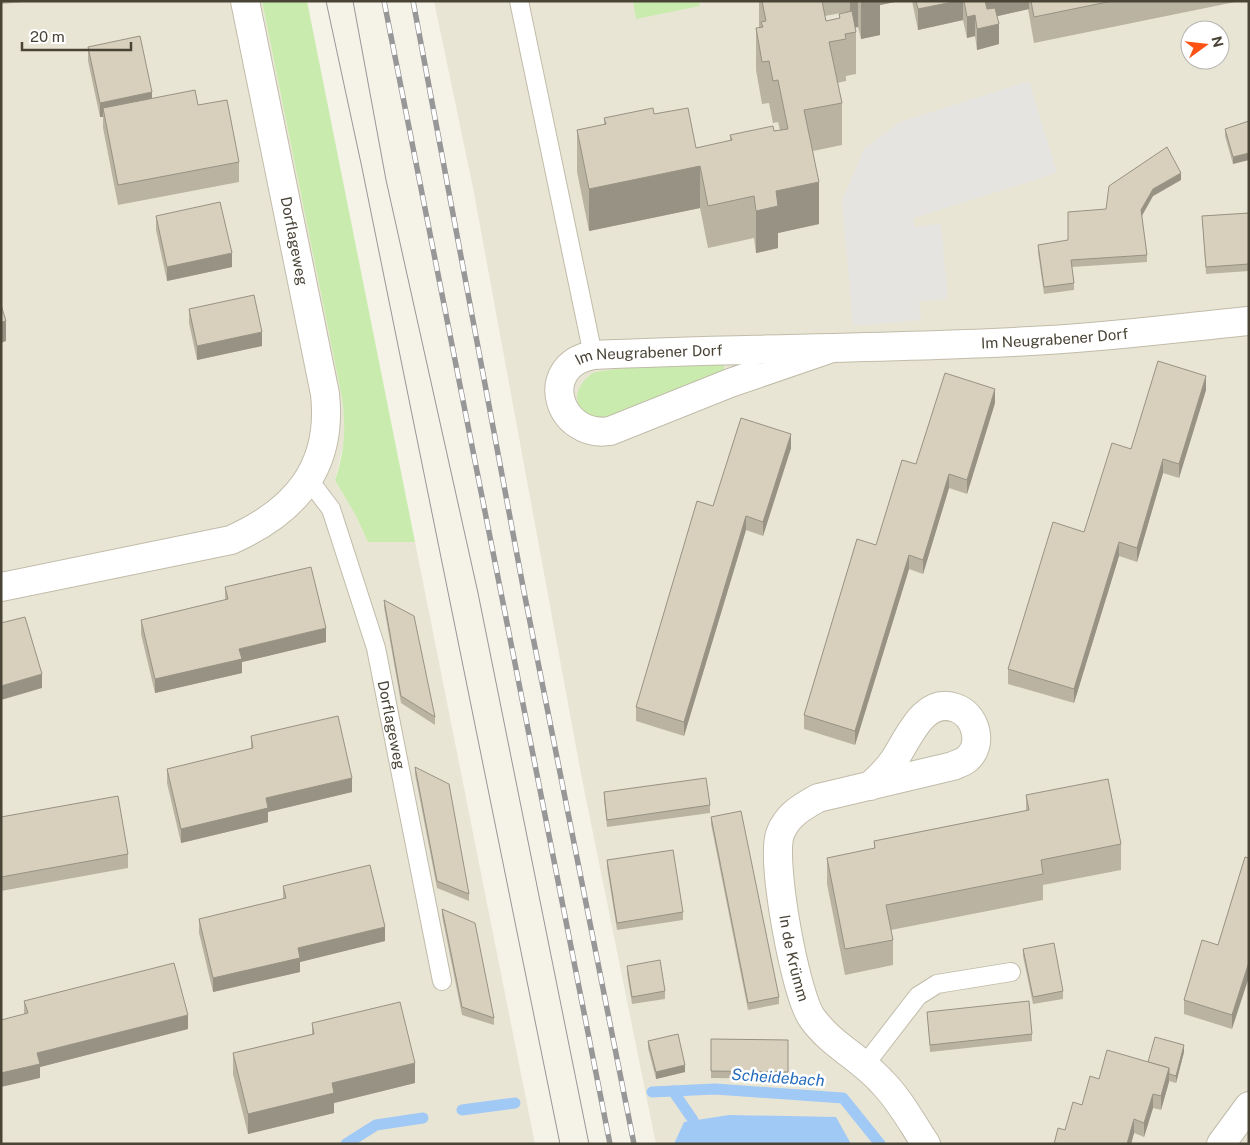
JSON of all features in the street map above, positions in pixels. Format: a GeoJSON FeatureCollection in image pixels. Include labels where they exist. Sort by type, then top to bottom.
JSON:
{"type":"FeatureCollection","features":[{"type":"Feature","properties":{"kind":"street","name":"Dorflageweg"},"geometry":{"type":"LineString","coordinates":[[1,587],[231,540],[266,522],[298,495],[318,463],[325,441],[328,418],[325,394],[245,1]]}},
{"type":"Feature","properties":{"kind":"street","name":"Im Neugrabener Dorf"},"geometry":{"type":"LineString","coordinates":[[832,348],[730,383],[621,428],[604,432],[590,431],[574,423],[563,407],[560,394],[560,382],[564,371],[575,360],[592,355],[722,349],[832,348],[1032,341],[1249,321]]}},
{"type":"Feature","properties":{"kind":"street","name":"In de Krümm"},"geometry":{"type":"LineString","coordinates":[[870,786],[818,798],[801,807],[788,818],[780,834],[777,851],[778,870],[796,970],[811,1016],[824,1033],[882,1082],[926,1144]]}},
{"type":"Feature","properties":{"kind":"street"},"geometry":{"type":"LineString","coordinates":[[1220,1144],[1249,1106]]}},
{"type":"Feature","properties":{"kind":"lane"},"geometry":{"type":"LineString","coordinates":[[519,1],[592,355]]}},
{"type":"Feature","properties":{"kind":"lane","name":"Dorflageweg"},"geometry":{"type":"LineString","coordinates":[[309,480],[331,509],[376,648],[442,981]]}},
{"type":"Feature","properties":{"kind":"lane"},"geometry":{"type":"LineString","coordinates":[[864,1066],[918,996],[937,984],[1011,972]]}},
{"type":"Feature","properties":{"kind":"shaded area"},"geometry":{"type":"Polygon","coordinates":[[[1,1],[262,1],[342,398],[345,421],[344,443],[335,480],[356,516],[368,542],[415,542],[535,1144],[1,1144],[1,1]]]}},
{"type":"Feature","properties":{"kind":"shaded area"},"geometry":{"type":"Polygon","coordinates":[[[434,1],[1249,1],[1249,1144],[656,1144],[581,774],[473,188],[434,1]]]}},
{"type":"Feature","properties":{"kind":"shaded area"},"geometry":{"type":"Polygon","coordinates":[[[1029,81],[1057,173],[914,218],[914,227],[941,224],[948,299],[919,301],[921,320],[853,326],[842,201],[864,149],[900,122],[1029,81]]]}},
{"type":"Feature","properties":{"kind":"green space"},"geometry":{"type":"Polygon","coordinates":[[[262,1],[307,1],[415,542],[368,542],[356,516],[335,480],[344,439],[342,398],[262,1]]]}},
{"type":"Feature","properties":{"kind":"green space"},"geometry":{"type":"Polygon","coordinates":[[[633,1],[699,1],[700,6],[636,19],[633,1]]]}},
{"type":"Feature","properties":{"kind":"green space"},"geometry":{"type":"Polygon","coordinates":[[[716,356],[725,363],[723,372],[599,421],[584,412],[577,401],[581,384],[595,372],[716,356]]]}},
{"type":"Feature","properties":{"kind":"water"},"geometry":{"type":"Polygon","coordinates":[[[729,1115],[836,1117],[851,1144],[674,1144],[684,1122],[729,1115]]]}},
{"type":"Feature","properties":{"kind":"building"},"geometry":{"type":"Polygon","coordinates":[[[762,1],[822,1],[826,21],[840,18],[839,14],[852,11],[856,32],[845,34],[846,39],[829,42],[842,103],[804,110],[819,182],[776,191],[778,206],[756,211],[754,196],[708,206],[700,166],[589,189],[577,130],[606,124],[604,118],[653,108],[654,114],[688,108],[696,148],[732,140],[730,135],[773,126],[774,131],[788,129],[778,80],[773,81],[769,61],[762,62],[756,28],[763,27],[761,22],[766,21],[762,1]]]}},
{"type":"Feature","properties":{"kind":"building"},"geometry":{"type":"Polygon","coordinates":[[[916,1],[957,1],[918,9],[916,1]]]}},
{"type":"Feature","properties":{"kind":"building"},"geometry":{"type":"Polygon","coordinates":[[[964,1],[985,1],[987,9],[995,8],[999,24],[977,29],[975,15],[967,17],[964,1]]]}},
{"type":"Feature","properties":{"kind":"building"},"geometry":{"type":"Polygon","coordinates":[[[1031,1],[1112,1],[1034,17],[1031,1]]]}},
{"type":"Feature","properties":{"kind":"building"},"geometry":{"type":"Polygon","coordinates":[[[140,36],[152,92],[100,103],[88,47],[140,36]]]}},
{"type":"Feature","properties":{"kind":"building"},"geometry":{"type":"Polygon","coordinates":[[[195,90],[198,105],[227,100],[239,162],[118,185],[103,108],[195,90]]]}},
{"type":"Feature","properties":{"kind":"building"},"geometry":{"type":"Polygon","coordinates":[[[1249,121],[1249,153],[1233,157],[1225,129],[1249,121]]]}},
{"type":"Feature","properties":{"kind":"building"},"geometry":{"type":"Polygon","coordinates":[[[1167,147],[1181,173],[1153,189],[1141,210],[1147,255],[1071,260],[1074,283],[1044,287],[1038,245],[1068,240],[1068,212],[1106,209],[1109,186],[1167,147]]]}},
{"type":"Feature","properties":{"kind":"building"},"geometry":{"type":"Polygon","coordinates":[[[220,202],[232,253],[167,267],[156,216],[220,202]]]}},
{"type":"Feature","properties":{"kind":"building"},"geometry":{"type":"Polygon","coordinates":[[[1249,213],[1249,264],[1206,267],[1202,216],[1249,213]]]}},
{"type":"Feature","properties":{"kind":"building"},"geometry":{"type":"Polygon","coordinates":[[[254,295],[262,332],[197,346],[189,309],[254,295]]]}},
{"type":"Feature","properties":{"kind":"building"},"geometry":{"type":"Polygon","coordinates":[[[1,305],[6,321],[1,322],[1,305]]]}},
{"type":"Feature","properties":{"kind":"building"},"geometry":{"type":"Polygon","coordinates":[[[1158,361],[1206,376],[1179,464],[1163,459],[1137,548],[1119,542],[1074,689],[1008,669],[1053,522],[1084,532],[1112,443],[1131,449],[1158,361]]]}},
{"type":"Feature","properties":{"kind":"building"},"geometry":{"type":"Polygon","coordinates":[[[945,373],[995,389],[967,480],[949,474],[923,560],[909,555],[855,731],[804,715],[857,539],[876,545],[902,460],[916,464],[945,373]]]}},
{"type":"Feature","properties":{"kind":"building"},"geometry":{"type":"Polygon","coordinates":[[[741,418],[791,434],[763,522],[746,516],[684,722],[636,707],[697,501],[713,506],[741,418]]]}},
{"type":"Feature","properties":{"kind":"building"},"geometry":{"type":"Polygon","coordinates":[[[311,567],[326,628],[239,649],[242,659],[155,679],[141,620],[228,599],[225,587],[311,567]]]}},
{"type":"Feature","properties":{"kind":"building"},"geometry":{"type":"Polygon","coordinates":[[[384,600],[414,616],[435,717],[401,696],[384,600]]]}},
{"type":"Feature","properties":{"kind":"building"},"geometry":{"type":"Polygon","coordinates":[[[25,617],[42,674],[1,686],[1,623],[25,617]]]}},
{"type":"Feature","properties":{"kind":"building"},"geometry":{"type":"Polygon","coordinates":[[[338,716],[352,778],[266,798],[268,808],[181,829],[167,769],[253,748],[251,736],[338,716]]]}},
{"type":"Feature","properties":{"kind":"building"},"geometry":{"type":"Polygon","coordinates":[[[415,767],[449,784],[469,894],[437,881],[415,767]]]}},
{"type":"Feature","properties":{"kind":"building"},"geometry":{"type":"Polygon","coordinates":[[[706,778],[710,805],[607,820],[604,792],[706,778]]]}},
{"type":"Feature","properties":{"kind":"building"},"geometry":{"type":"Polygon","coordinates":[[[1108,779],[1121,844],[1041,860],[1043,874],[886,905],[893,940],[845,949],[827,858],[875,848],[874,841],[1029,810],[1026,795],[1108,779]]]}},
{"type":"Feature","properties":{"kind":"building"},"geometry":{"type":"Polygon","coordinates":[[[118,796],[128,854],[1,877],[1,817],[118,796]]]}},
{"type":"Feature","properties":{"kind":"building"},"geometry":{"type":"Polygon","coordinates":[[[741,811],[779,997],[748,1003],[711,817],[741,811]]]}},
{"type":"Feature","properties":{"kind":"building"},"geometry":{"type":"Polygon","coordinates":[[[673,850],[683,912],[617,923],[607,860],[673,850]]]}},
{"type":"Feature","properties":{"kind":"building"},"geometry":{"type":"Polygon","coordinates":[[[1245,857],[1249,858],[1249,962],[1232,1015],[1184,1000],[1202,940],[1218,945],[1245,857]]]}},
{"type":"Feature","properties":{"kind":"building"},"geometry":{"type":"Polygon","coordinates":[[[370,865],[385,927],[298,948],[300,958],[213,978],[199,919],[286,898],[283,886],[370,865]]]}},
{"type":"Feature","properties":{"kind":"building"},"geometry":{"type":"Polygon","coordinates":[[[442,909],[475,923],[494,1018],[462,1007],[442,909]]]}},
{"type":"Feature","properties":{"kind":"building"},"geometry":{"type":"Polygon","coordinates":[[[1054,943],[1063,991],[1033,997],[1023,949],[1054,943]]]}},
{"type":"Feature","properties":{"kind":"building"},"geometry":{"type":"Polygon","coordinates":[[[660,960],[665,991],[632,997],[627,966],[660,960]]]}},
{"type":"Feature","properties":{"kind":"building"},"geometry":{"type":"Polygon","coordinates":[[[174,963],[188,1015],[37,1053],[40,1064],[1,1073],[1,1020],[28,1013],[24,1001],[174,963]]]}},
{"type":"Feature","properties":{"kind":"building"},"geometry":{"type":"Polygon","coordinates":[[[1029,1001],[1032,1034],[930,1045],[927,1012],[1029,1001]]]}},
{"type":"Feature","properties":{"kind":"building"},"geometry":{"type":"Polygon","coordinates":[[[400,1002],[415,1063],[332,1083],[334,1093],[248,1114],[233,1053],[314,1034],[312,1023],[400,1002]]]}},
{"type":"Feature","properties":{"kind":"building"},"geometry":{"type":"Polygon","coordinates":[[[678,1034],[685,1065],[656,1072],[648,1041],[678,1034]]]}},
{"type":"Feature","properties":{"kind":"building"},"geometry":{"type":"Polygon","coordinates":[[[1155,1037],[1184,1045],[1176,1076],[1169,1074],[1169,1068],[1148,1062],[1155,1037]]]}},
{"type":"Feature","properties":{"kind":"building"},"geometry":{"type":"Polygon","coordinates":[[[711,1039],[788,1040],[788,1072],[711,1071],[711,1039]]]}},
{"type":"Feature","properties":{"kind":"building"},"geometry":{"type":"Polygon","coordinates":[[[1107,1050],[1169,1068],[1161,1096],[1153,1094],[1144,1123],[1134,1119],[1127,1144],[1054,1144],[1058,1128],[1065,1130],[1073,1102],[1082,1105],[1090,1076],[1099,1079],[1107,1050]]]}},
{"type":"Feature","properties":{"kind":"waterway","name":"Scheidebach"},"geometry":{"type":"LineString","coordinates":[[652,1092],[715,1089],[843,1098],[880,1144]]}},
{"type":"Feature","properties":{"kind":"waterway"},"geometry":{"type":"LineString","coordinates":[[673,1091],[693,1120]]}},
{"type":"Feature","properties":{"kind":"waterway","name":"Scheidebach"},"geometry":{"type":"LineString","coordinates":[[462,1110],[515,1103]]}},
{"type":"Feature","properties":{"kind":"waterway","name":"Scheidebach"},"geometry":{"type":"LineString","coordinates":[[346,1144],[376,1125],[423,1118]]}},
{"type":"Feature","properties":{"kind":"tram line"},"geometry":{"type":"LineString","coordinates":[[326,1],[362,168],[560,1144]]}},
{"type":"Feature","properties":{"kind":"tram line"},"geometry":{"type":"LineString","coordinates":[[353,1],[386,180],[478,593],[589,1144]]}},
{"type":"Feature","properties":{"kind":"railway"},"geometry":{"type":"LineString","coordinates":[[384,1],[610,1144]]}},
{"type":"Feature","properties":{"kind":"railway"},"geometry":{"type":"LineString","coordinates":[[413,1],[524,592],[634,1144]]}}]}
